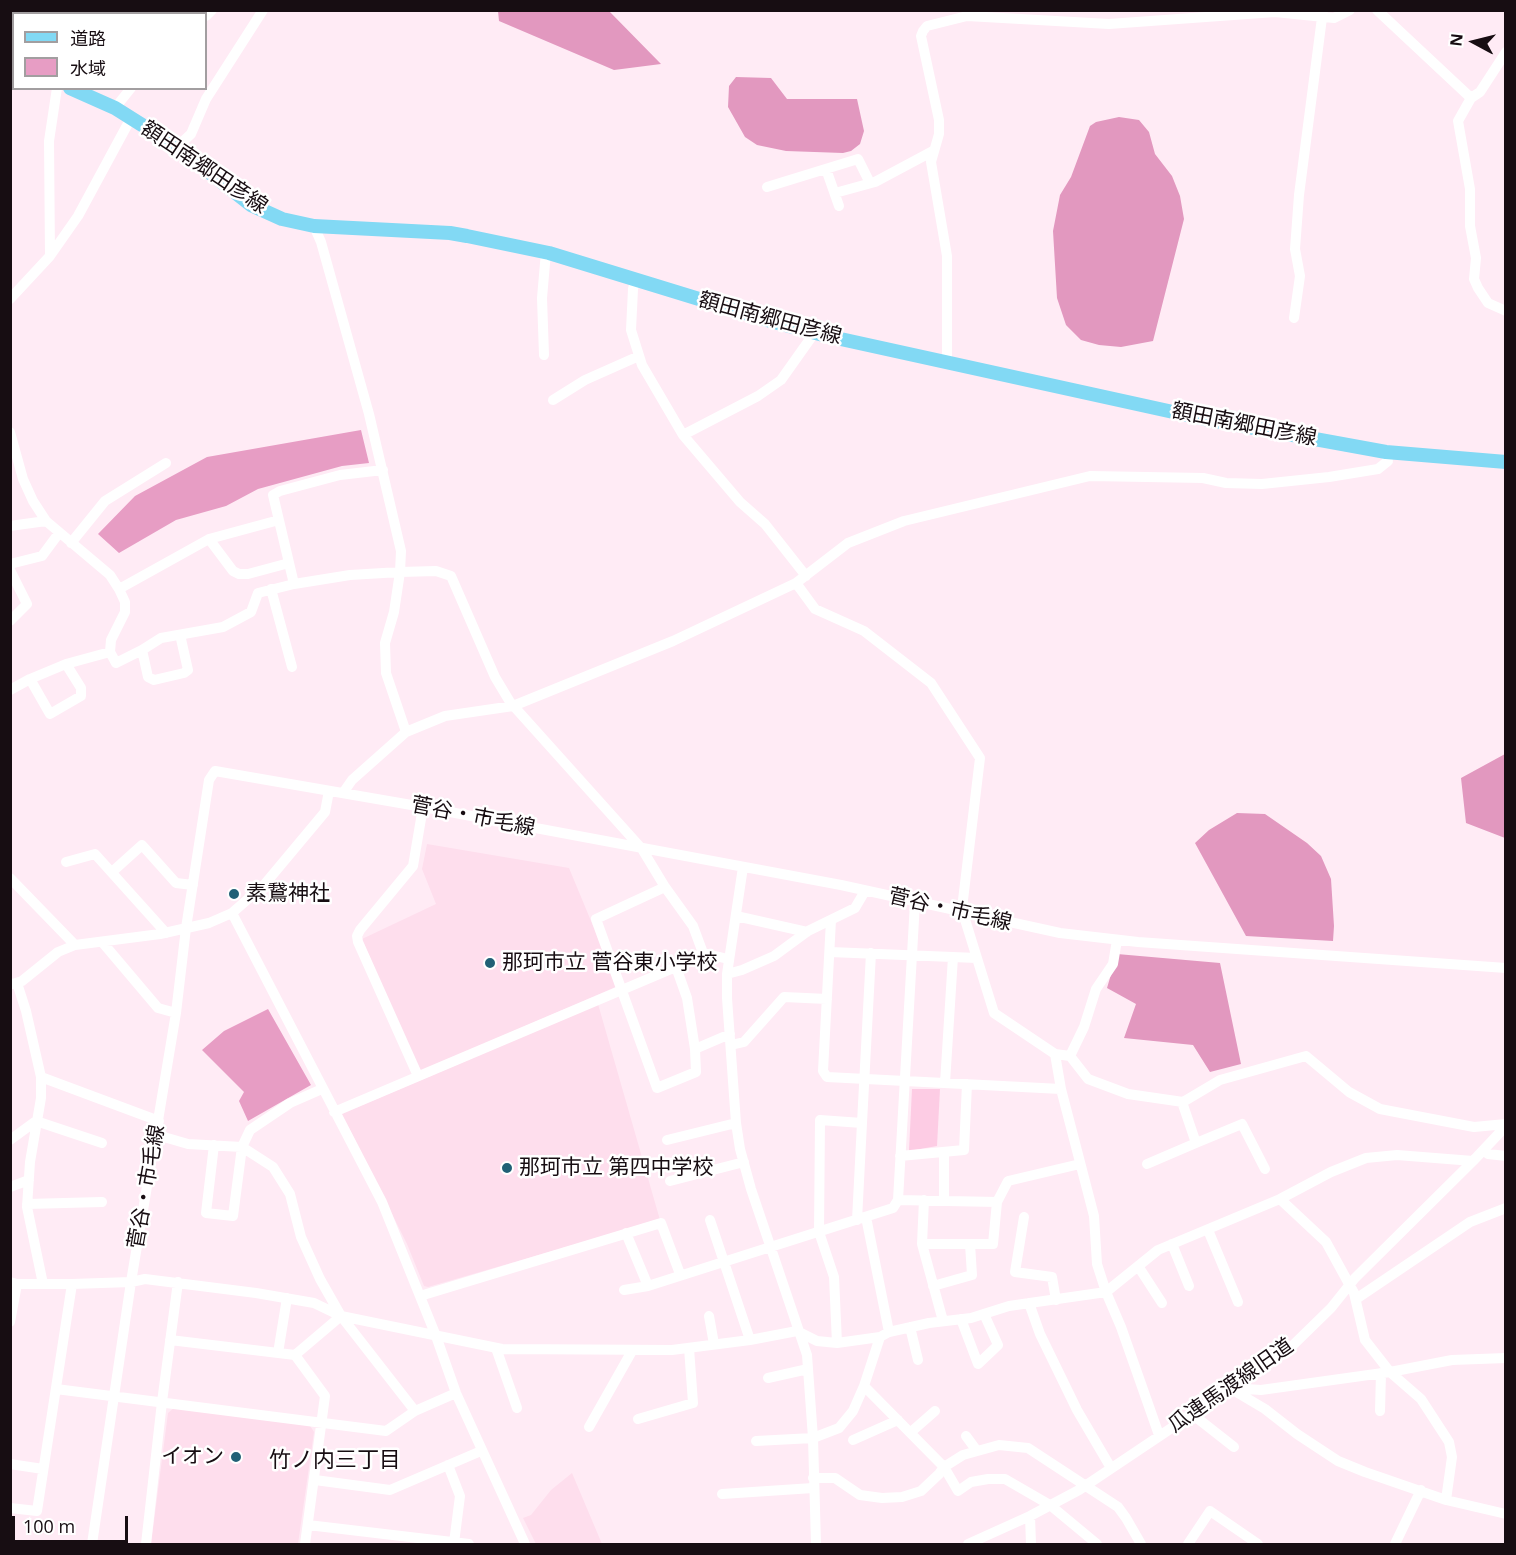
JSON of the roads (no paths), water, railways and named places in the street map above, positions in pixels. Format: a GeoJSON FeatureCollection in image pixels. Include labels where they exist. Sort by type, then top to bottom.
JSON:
{"type":"FeatureCollection","features":[{"type":"Feature","properties":{"kind":"main road","name":"額田南郷田彦線"},"geometry":{"type":"LineString","coordinates":[[74,90],[115,108],[177,147],[252,205],[282,219],[314,226],[450,233],[546,252],[774,322],[947,363],[1205,419],[1386,452],[1506,462]]}},
{"type":"Feature","properties":{"kind":"street"},"geometry":{"type":"LineString","coordinates":[[177,147],[191,134],[206,99],[263,10]]}},
{"type":"Feature","properties":{"kind":"street"},"geometry":{"type":"LineString","coordinates":[[947,363],[947,256],[931,162],[939,134],[939,120],[921,36],[927,26],[967,13],[1109,24],[1275,12],[1321,14],[1334,18],[1350,10]]}},
{"type":"Feature","properties":{"kind":"street"},"geometry":{"type":"LineString","coordinates":[[1377,10],[1472,98]]}},
{"type":"Feature","properties":{"kind":"street"},"geometry":{"type":"LineString","coordinates":[[1294,318],[1300,276],[1295,249],[1299,195],[1321,14]]}},
{"type":"Feature","properties":{"kind":"street"},"geometry":{"type":"LineString","coordinates":[[1506,52],[1458,121],[1470,189],[1470,226],[1476,258],[1474,279],[1488,303],[1506,312]]}},
{"type":"Feature","properties":{"kind":"street"},"geometry":{"type":"LineString","coordinates":[[50,256],[49,141],[57,90]]}},
{"type":"Feature","properties":{"kind":"street"},"geometry":{"type":"LineString","coordinates":[[115,108],[129,90]]}},
{"type":"Feature","properties":{"kind":"street"},"geometry":{"type":"LineString","coordinates":[[10,299],[50,256],[78,216],[131,118]]}},
{"type":"Feature","properties":{"kind":"street"},"geometry":{"type":"LineString","coordinates":[[835,193],[870,183],[933,151]]}},
{"type":"Feature","properties":{"kind":"street"},"geometry":{"type":"LineString","coordinates":[[767,187],[858,159],[870,183]]}},
{"type":"Feature","properties":{"kind":"street"},"geometry":{"type":"LineString","coordinates":[[826,169],[839,206]]}},
{"type":"Feature","properties":{"kind":"street"},"geometry":{"type":"LineString","coordinates":[[314,226],[369,414],[402,551],[394,612],[386,643],[386,673],[406,732]]}},
{"type":"Feature","properties":{"kind":"street"},"geometry":{"type":"LineString","coordinates":[[544,356],[542,298],[546,252]]}},
{"type":"Feature","properties":{"kind":"street"},"geometry":{"type":"LineString","coordinates":[[636,281],[633,289],[630,330],[642,365],[683,435],[740,502],[765,524],[807,576]]}},
{"type":"Feature","properties":{"kind":"street"},"geometry":{"type":"LineString","coordinates":[[683,435],[758,396],[781,380],[815,332]]}},
{"type":"Feature","properties":{"kind":"street"},"geometry":{"type":"LineString","coordinates":[[554,400],[585,380],[639,356]]}},
{"type":"Feature","properties":{"kind":"street"},"geometry":{"type":"LineString","coordinates":[[10,432],[23,479],[46,521],[110,575],[125,602],[125,612],[111,640],[110,652],[116,663],[161,638],[223,627],[251,612],[258,593],[271,589],[350,575],[436,571],[451,576],[495,677],[513,706],[642,849],[665,887],[693,926],[703,953]]}},
{"type":"Feature","properties":{"kind":"street"},"geometry":{"type":"LineString","coordinates":[[343,793],[360,772],[406,732],[445,716],[513,706],[673,641],[796,583],[848,543],[904,521],[1090,476],[1203,478],[1226,483],[1262,484],[1378,469],[1388,461],[1386,452]]}},
{"type":"Feature","properties":{"kind":"street"},"geometry":{"type":"LineString","coordinates":[[71,543],[105,501],[166,463]]}},
{"type":"Feature","properties":{"kind":"street"},"geometry":{"type":"LineString","coordinates":[[294,584],[273,495],[280,491],[340,475],[383,471]]}},
{"type":"Feature","properties":{"kind":"street"},"geometry":{"type":"LineString","coordinates":[[119,589],[208,539],[279,520]]}},
{"type":"Feature","properties":{"kind":"street"},"geometry":{"type":"LineString","coordinates":[[10,526],[46,521]]}},
{"type":"Feature","properties":{"kind":"street"},"geometry":{"type":"LineString","coordinates":[[10,564],[42,555],[59,534]]}},
{"type":"Feature","properties":{"kind":"street"},"geometry":{"type":"LineString","coordinates":[[208,539],[233,571],[239,574],[248,574],[289,562]]}},
{"type":"Feature","properties":{"kind":"street"},"geometry":{"type":"LineString","coordinates":[[10,570],[27,604],[10,621]]}},
{"type":"Feature","properties":{"kind":"street"},"geometry":{"type":"LineString","coordinates":[[796,583],[815,609],[864,631],[931,683],[980,758],[963,913],[994,1013],[1055,1054],[1070,1056],[1088,1079],[1128,1094],[1182,1102],[1220,1080],[1306,1056],[1349,1092],[1380,1108],[1474,1127],[1506,1125]]}},
{"type":"Feature","properties":{"kind":"street"},"geometry":{"type":"LineString","coordinates":[[271,589],[292,667]]}},
{"type":"Feature","properties":{"kind":"street"},"geometry":{"type":"LineString","coordinates":[[142,650],[148,677],[154,680],[184,673],[188,670],[181,639],[182,634]]}},
{"type":"Feature","properties":{"kind":"street"},"geometry":{"type":"LineString","coordinates":[[10,690],[66,664],[110,652]]}},
{"type":"Feature","properties":{"kind":"street"},"geometry":{"type":"LineString","coordinates":[[30,679],[50,714],[81,696],[81,688],[66,664]]}},
{"type":"Feature","properties":{"kind":"street","name":"菅谷・市毛線"},"geometry":{"type":"LineString","coordinates":[[92,1545],[131,1282],[176,1013],[186,928],[209,780],[216,771],[743,867],[1060,933],[1117,940],[1506,968]]}},
{"type":"Feature","properties":{"kind":"street"},"geometry":{"type":"LineString","coordinates":[[43,1284],[27,1204],[28,1180],[41,1098],[41,1077],[26,1011],[14,983],[22,981],[58,952],[75,945],[166,933],[209,923],[232,913],[264,885],[325,812],[329,791]]}},
{"type":"Feature","properties":{"kind":"street"},"geometry":{"type":"LineString","coordinates":[[418,1076],[357,936],[413,866],[423,807]]}},
{"type":"Feature","properties":{"kind":"street"},"geometry":{"type":"LineString","coordinates":[[112,872],[142,845],[176,884],[193,885]]}},
{"type":"Feature","properties":{"kind":"street"},"geometry":{"type":"LineString","coordinates":[[66,862],[95,854],[166,933]]}},
{"type":"Feature","properties":{"kind":"street"},"geometry":{"type":"LineString","coordinates":[[743,867],[727,974],[736,1123],[744,1162],[770,1248],[807,1355],[813,1438],[816,1545]]}},
{"type":"Feature","properties":{"kind":"street"},"geometry":{"type":"LineString","coordinates":[[10,878],[75,945]]}},
{"type":"Feature","properties":{"kind":"street"},"geometry":{"type":"LineString","coordinates":[[665,887],[596,919],[657,1088],[696,1072],[687,998],[676,967]]}},
{"type":"Feature","properties":{"kind":"street"},"geometry":{"type":"LineString","coordinates":[[727,974],[774,956],[807,932],[855,908],[865,891]]}},
{"type":"Feature","properties":{"kind":"street"},"geometry":{"type":"LineString","coordinates":[[624,1290],[648,1286],[893,1208],[898,1200],[915,902]]}},
{"type":"Feature","properties":{"kind":"street"},"geometry":{"type":"LineString","coordinates":[[232,913],[382,1202],[436,1336],[456,1393],[525,1545]]}},
{"type":"Feature","properties":{"kind":"street"},"geometry":{"type":"LineString","coordinates":[[736,916],[807,932]]}},
{"type":"Feature","properties":{"kind":"street"},"geometry":{"type":"LineString","coordinates":[[831,920],[823,1071],[827,1077],[1061,1089]]}},
{"type":"Feature","properties":{"kind":"street"},"geometry":{"type":"LineString","coordinates":[[1070,1056],[1084,1027],[1096,989],[1113,964],[1117,940]]}},
{"type":"Feature","properties":{"kind":"street"},"geometry":{"type":"LineString","coordinates":[[103,943],[158,1008],[176,1013]]}},
{"type":"Feature","properties":{"kind":"street"},"geometry":{"type":"LineString","coordinates":[[830,952],[977,958]]}},
{"type":"Feature","properties":{"kind":"street"},"geometry":{"type":"LineString","coordinates":[[334,1112],[676,967],[703,953],[729,959]]}},
{"type":"Feature","properties":{"kind":"street"},"geometry":{"type":"LineString","coordinates":[[756,1441],[813,1438],[839,1428],[853,1411],[885,1334],[861,1219],[862,1123],[872,953]]}},
{"type":"Feature","properties":{"kind":"street"},"geometry":{"type":"LineString","coordinates":[[945,1083],[953,957]]}},
{"type":"Feature","properties":{"kind":"street"},"geometry":{"type":"LineString","coordinates":[[695,1049],[731,1040],[744,1042],[784,997],[827,999]]}},
{"type":"Feature","properties":{"kind":"street"},"geometry":{"type":"LineString","coordinates":[[1055,1054],[1061,1089],[1094,1216],[1097,1264],[1159,1435]]}},
{"type":"Feature","properties":{"kind":"street"},"geometry":{"type":"LineString","coordinates":[[41,1077],[159,1121]]}},
{"type":"Feature","properties":{"kind":"street"},"geometry":{"type":"LineString","coordinates":[[900,1156],[964,1150],[967,1084]]}},
{"type":"Feature","properties":{"kind":"street"},"geometry":{"type":"LineString","coordinates":[[214,1145],[206,1213],[233,1216],[242,1147],[250,1130],[290,1103],[322,1089]]}},
{"type":"Feature","properties":{"kind":"street"},"geometry":{"type":"LineString","coordinates":[[1182,1102],[1196,1143]]}},
{"type":"Feature","properties":{"kind":"street"},"geometry":{"type":"LineString","coordinates":[[837,1343],[834,1276],[819,1232],[820,1120],[862,1123]]}},
{"type":"Feature","properties":{"kind":"street"},"geometry":{"type":"LineString","coordinates":[[10,1140],[36,1121]]}},
{"type":"Feature","properties":{"kind":"street"},"geometry":{"type":"LineString","coordinates":[[36,1121],[102,1143]]}},
{"type":"Feature","properties":{"kind":"street"},"geometry":{"type":"LineString","coordinates":[[667,1140],[736,1123]]}},
{"type":"Feature","properties":{"kind":"street"},"geometry":{"type":"LineString","coordinates":[[1147,1164],[1242,1124],[1264,1169]]}},
{"type":"Feature","properties":{"kind":"street","name":"瓜連馬渡線旧道"},"geometry":{"type":"LineString","coordinates":[[968,1545],[1030,1516],[1084,1486],[1288,1350],[1506,1125]]}},
{"type":"Feature","properties":{"kind":"street"},"geometry":{"type":"LineString","coordinates":[[157,1135],[188,1144],[242,1147],[273,1167],[290,1194],[301,1237],[320,1279],[341,1316],[415,1411]]}},
{"type":"Feature","properties":{"kind":"street"},"geometry":{"type":"LineString","coordinates":[[1484,1150],[1488,1154],[1506,1156]]}},
{"type":"Feature","properties":{"kind":"street"},"geometry":{"type":"LineString","coordinates":[[944,1152],[944,1201]]}},
{"type":"Feature","properties":{"kind":"street"},"geometry":{"type":"LineString","coordinates":[[10,1322],[14,1283],[72,1284],[131,1282],[145,1279],[314,1303],[341,1316],[496,1348],[632,1351],[689,1348],[750,1340],[797,1330],[817,1341],[837,1343],[910,1327],[961,1319],[1009,1306],[1106,1293],[1158,1250],[1280,1199],[1331,1172],[1365,1158],[1397,1155],[1473,1161]]}},
{"type":"Feature","properties":{"kind":"street"},"geometry":{"type":"LineString","coordinates":[[670,1181],[744,1162]]}},
{"type":"Feature","properties":{"kind":"street"},"geometry":{"type":"LineString","coordinates":[[922,1244],[993,1244],[997,1202],[1008,1181],[1080,1164]]}},
{"type":"Feature","properties":{"kind":"street"},"geometry":{"type":"LineString","coordinates":[[10,1187],[28,1180]]}},
{"type":"Feature","properties":{"kind":"street"},"geometry":{"type":"LineString","coordinates":[[1280,1199],[1326,1242],[1356,1299],[1365,1340],[1386,1373],[1421,1399],[1449,1442],[1452,1456],[1446,1500]]}},
{"type":"Feature","properties":{"kind":"street"},"geometry":{"type":"LineString","coordinates":[[898,1200],[997,1202]]}},
{"type":"Feature","properties":{"kind":"street"},"geometry":{"type":"LineString","coordinates":[[924,1200],[922,1244],[943,1322]]}},
{"type":"Feature","properties":{"kind":"street"},"geometry":{"type":"LineString","coordinates":[[27,1204],[102,1202]]}},
{"type":"Feature","properties":{"kind":"street"},"geometry":{"type":"LineString","coordinates":[[1356,1299],[1470,1222],[1506,1208]]}},
{"type":"Feature","properties":{"kind":"street"},"geometry":{"type":"LineString","coordinates":[[1024,1217],[1015,1272],[1052,1277],[1056,1299]]}},
{"type":"Feature","properties":{"kind":"street"},"geometry":{"type":"LineString","coordinates":[[710,1220],[750,1340]]}},
{"type":"Feature","properties":{"kind":"street"},"geometry":{"type":"LineString","coordinates":[[420,1296],[661,1223],[680,1274]]}},
{"type":"Feature","properties":{"kind":"street"},"geometry":{"type":"LineString","coordinates":[[1208,1230],[1238,1302]]}},
{"type":"Feature","properties":{"kind":"street"},"geometry":{"type":"LineString","coordinates":[[626,1233],[648,1286]]}},
{"type":"Feature","properties":{"kind":"street"},"geometry":{"type":"LineString","coordinates":[[933,1286],[972,1275],[970,1244]]}},
{"type":"Feature","properties":{"kind":"street"},"geometry":{"type":"LineString","coordinates":[[1172,1244],[1189,1286]]}},
{"type":"Feature","properties":{"kind":"street"},"geometry":{"type":"LineString","coordinates":[[1138,1266],[1162,1303]]}},
{"type":"Feature","properties":{"kind":"street"},"geometry":{"type":"LineString","coordinates":[[146,1545],[178,1282]]}},
{"type":"Feature","properties":{"kind":"street"},"geometry":{"type":"LineString","coordinates":[[10,1508],[37,1512],[72,1284]]}},
{"type":"Feature","properties":{"kind":"street"},"geometry":{"type":"LineString","coordinates":[[278,1353],[287,1298]]}},
{"type":"Feature","properties":{"kind":"street"},"geometry":{"type":"LineString","coordinates":[[1029,1303],[1040,1334],[1077,1410],[1111,1468]]}},
{"type":"Feature","properties":{"kind":"street"},"geometry":{"type":"LineString","coordinates":[[961,1319],[978,1364],[998,1346],[984,1314]]}},
{"type":"Feature","properties":{"kind":"street"},"geometry":{"type":"LineString","coordinates":[[170,1340],[295,1355],[341,1316]]}},
{"type":"Feature","properties":{"kind":"street"},"geometry":{"type":"LineString","coordinates":[[709,1316],[714,1344]]}},
{"type":"Feature","properties":{"kind":"street"},"geometry":{"type":"LineString","coordinates":[[910,1327],[918,1360]]}},
{"type":"Feature","properties":{"kind":"street"},"geometry":{"type":"LineString","coordinates":[[496,1348],[517,1408]]}},
{"type":"Feature","properties":{"kind":"street"},"geometry":{"type":"LineString","coordinates":[[638,1419],[693,1403],[689,1348]]}},
{"type":"Feature","properties":{"kind":"street"},"geometry":{"type":"LineString","coordinates":[[589,1427],[632,1351]]}},
{"type":"Feature","properties":{"kind":"street"},"geometry":{"type":"LineString","coordinates":[[295,1355],[325,1396],[305,1545]]}},
{"type":"Feature","properties":{"kind":"street"},"geometry":{"type":"LineString","coordinates":[[1231,1388],[1261,1390],[1386,1373],[1452,1360],[1506,1358]]}},
{"type":"Feature","properties":{"kind":"street"},"geometry":{"type":"LineString","coordinates":[[768,1378],[808,1369]]}},
{"type":"Feature","properties":{"kind":"street"},"geometry":{"type":"LineString","coordinates":[[1380,1411],[1386,1373]]}},
{"type":"Feature","properties":{"kind":"street"},"geometry":{"type":"LineString","coordinates":[[864,1386],[944,1467],[958,1491],[971,1482],[1005,1479],[1050,1505],[1097,1545]]}},
{"type":"Feature","properties":{"kind":"street"},"geometry":{"type":"LineString","coordinates":[[1231,1388],[1265,1409],[1338,1461],[1446,1500],[1506,1514]]}},
{"type":"Feature","properties":{"kind":"street"},"geometry":{"type":"LineString","coordinates":[[56,1389],[386,1431],[415,1411],[456,1393]]}},
{"type":"Feature","properties":{"kind":"street"},"geometry":{"type":"LineString","coordinates":[[911,1432],[936,1411]]}},
{"type":"Feature","properties":{"kind":"street"},"geometry":{"type":"LineString","coordinates":[[1192,1414],[1234,1447]]}},
{"type":"Feature","properties":{"kind":"street"},"geometry":{"type":"LineString","coordinates":[[853,1440],[898,1420]]}},
{"type":"Feature","properties":{"kind":"street"},"geometry":{"type":"LineString","coordinates":[[966,1436],[977,1451]]}},
{"type":"Feature","properties":{"kind":"street"},"geometry":{"type":"LineString","coordinates":[[722,1494],[813,1483],[835,1478],[860,1495],[882,1498],[902,1497],[921,1491],[944,1467],[963,1455],[999,1445],[1028,1448],[1118,1507],[1141,1545]]}},
{"type":"Feature","properties":{"kind":"street"},"geometry":{"type":"LineString","coordinates":[[315,1480],[390,1490],[481,1451]]}},
{"type":"Feature","properties":{"kind":"street"},"geometry":{"type":"LineString","coordinates":[[10,1464],[43,1469]]}},
{"type":"Feature","properties":{"kind":"street"},"geometry":{"type":"LineString","coordinates":[[448,1465],[460,1496],[454,1543]]}},
{"type":"Feature","properties":{"kind":"street"},"geometry":{"type":"LineString","coordinates":[[1395,1545],[1420,1490]]}},
{"type":"Feature","properties":{"kind":"street"},"geometry":{"type":"LineString","coordinates":[[1188,1545],[1210,1510],[1258,1545]]}},
{"type":"Feature","properties":{"kind":"street"},"geometry":{"type":"LineString","coordinates":[[1030,1516],[1031,1545]]}},
{"type":"Feature","properties":{"kind":"street"},"geometry":{"type":"LineString","coordinates":[[308,1525],[469,1545]]}},
{"type":"Feature","properties":{"kind":"water"},"geometry":{"type":"Polygon","coordinates":[[[361,430],[369,463],[342,466],[258,489],[226,506],[176,520],[119,553],[98,534],[135,496],[207,457],[361,430]]]}},
{"type":"Feature","properties":{"kind":"water"},"geometry":{"type":"Polygon","coordinates":[[[268,1009],[311,1085],[248,1121],[239,1101],[244,1092],[202,1050],[224,1031],[268,1009]]]}},
{"type":"Feature","properties":{"kind":"place","name":"素鵞神社"},"geometry":{"type":"Point","coordinates":[234,894]}},
{"type":"Feature","properties":{"kind":"place","name":"那珂市立 菅谷東小学校"},"geometry":{"type":"Point","coordinates":[490,963]}},
{"type":"Feature","properties":{"kind":"place","name":"那珂市立 第四中学校"},"geometry":{"type":"Point","coordinates":[507,1168]}},
{"type":"Feature","properties":{"kind":"place","name":"イオン"},"geometry":{"type":"Point","coordinates":[236,1457]}},
{"type":"Feature","properties":{"kind":"district","name":"竹ノ内三丁目"},"geometry":{"type":"Point","coordinates":[335,1461]}}]}
